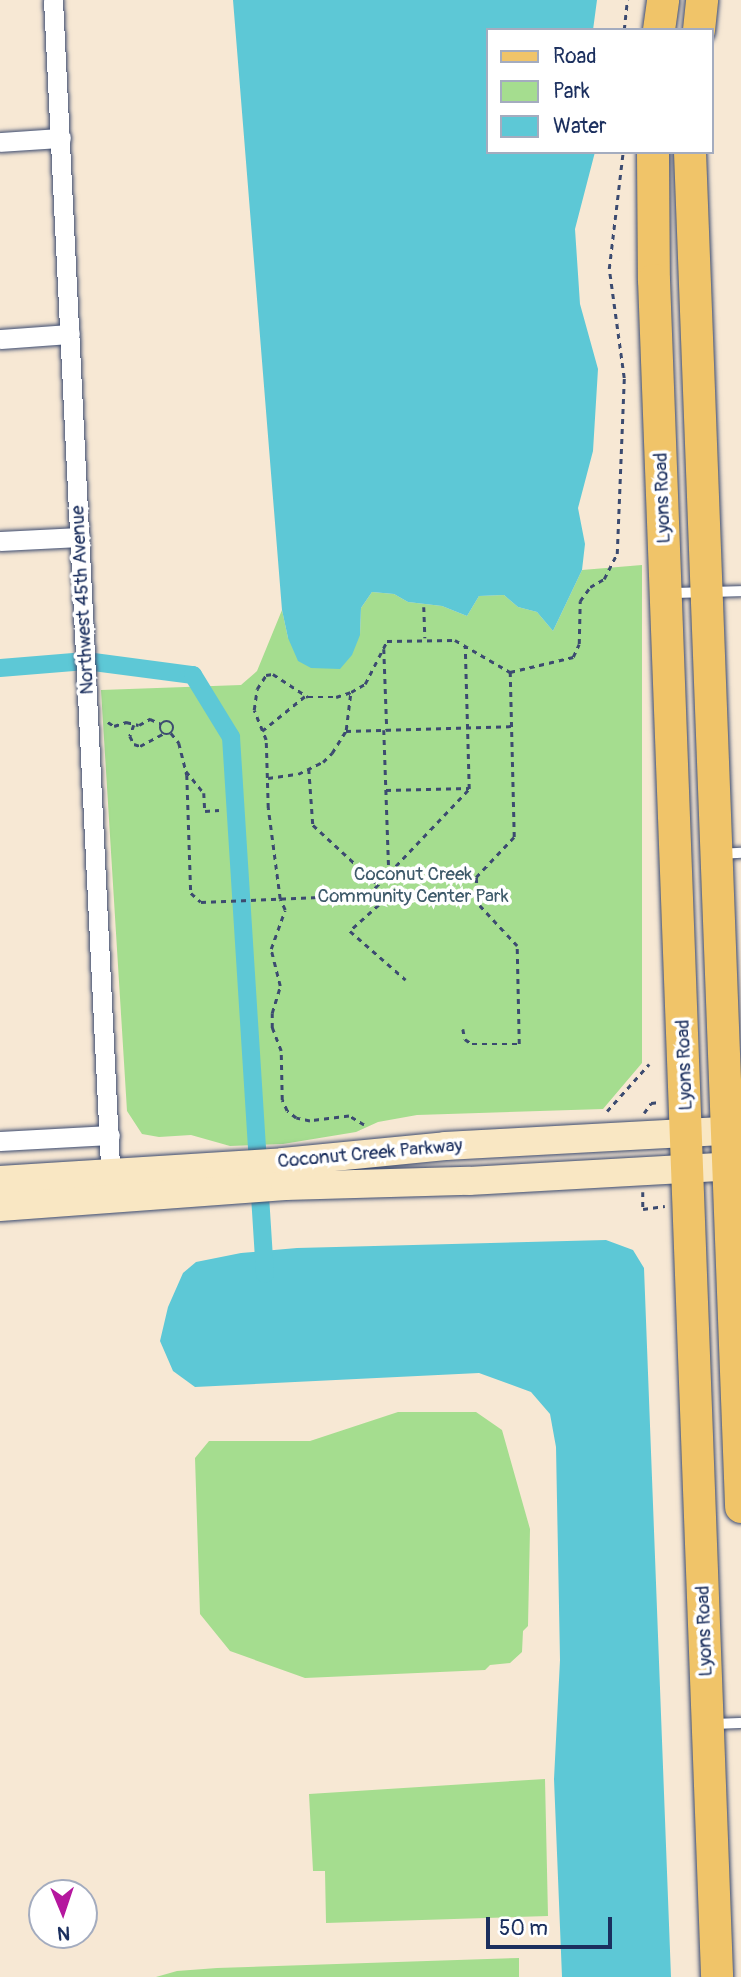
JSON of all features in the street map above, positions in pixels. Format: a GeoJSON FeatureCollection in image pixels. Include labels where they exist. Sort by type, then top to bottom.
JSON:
{"type":"FeatureCollection","features":[{"type":"Feature","properties":{"kind":"main road"},"geometry":{"type":"LineString","coordinates":[[659,28],[663,0]]}},
{"type":"Feature","properties":{"kind":"main road"},"geometry":{"type":"LineString","coordinates":[[698,28],[702,0]]}},
{"type":"Feature","properties":{"kind":"main road","name":"Lyons Road"},"geometry":{"type":"LineString","coordinates":[[653,154],[654,279],[717,1977]]}},
{"type":"Feature","properties":{"kind":"main road","name":"Lyons Road"},"geometry":{"type":"LineString","coordinates":[[690,154],[705,592],[728,853],[741,1507]]}},
{"type":"Feature","properties":{"kind":"main road","name":"Coconut Creek Parkway"},"geometry":{"type":"LineString","coordinates":[[284,1174],[445,1146],[733,1130]]}},
{"type":"Feature","properties":{"kind":"main road","name":"Coconut Creek Parkway"},"geometry":{"type":"LineString","coordinates":[[0,1207],[111,1186],[284,1174],[469,1181],[734,1166]]}},
{"type":"Feature","properties":{"kind":"main road","name":"Coconut Creek Parkway"},"geometry":{"type":"LineString","coordinates":[[0,1180],[111,1186]]}},
{"type":"Feature","properties":{"kind":"street","name":"Northwest 45th Avenue"},"geometry":{"type":"LineString","coordinates":[[53,0],[111,1186]]}},
{"type":"Feature","properties":{"kind":"street"},"geometry":{"type":"LineString","coordinates":[[0,142],[61,138]]}},
{"type":"Feature","properties":{"kind":"street"},"geometry":{"type":"LineString","coordinates":[[0,340],[70,334]]}},
{"type":"Feature","properties":{"kind":"street"},"geometry":{"type":"LineString","coordinates":[[0,541],[80,537]]}},
{"type":"Feature","properties":{"kind":"street"},"geometry":{"type":"LineString","coordinates":[[0,1141],[110,1135]]}},
{"type":"Feature","properties":{"kind":"lane"},"geometry":{"type":"LineString","coordinates":[[666,593],[741,591]]}},
{"type":"Feature","properties":{"kind":"lane"},"geometry":{"type":"LineString","coordinates":[[708,1725],[741,1723]]}},
{"type":"Feature","properties":{"kind":"path"},"geometry":{"type":"LineString","coordinates":[[624,28],[627,0]]}},
{"type":"Feature","properties":{"kind":"path"},"geometry":{"type":"LineString","coordinates":[[364,1125],[349,1116],[310,1121],[296,1118],[287,1111],[282,1100],[281,1051],[272,1028],[280,986],[271,949],[285,910],[280,899],[268,808],[266,740],[254,710],[257,689],[266,675],[281,677],[304,695],[336,698],[365,684],[387,641],[425,638],[455,640],[510,672],[573,657],[579,644],[580,601],[590,587],[604,579],[617,554],[624,378],[609,269],[623,154]]}},
{"type":"Feature","properties":{"kind":"path"},"geometry":{"type":"LineString","coordinates":[[424,607],[425,638]]}},
{"type":"Feature","properties":{"kind":"path"},"geometry":{"type":"LineString","coordinates":[[384,646],[389,873]]}},
{"type":"Feature","properties":{"kind":"path"},"geometry":{"type":"LineString","coordinates":[[105,714],[110,725],[126,722],[143,724],[150,719],[162,724],[172,723],[171,733],[179,743],[184,769],[191,893],[201,902],[368,895],[469,788],[465,646]]}},
{"type":"Feature","properties":{"kind":"path"},"geometry":{"type":"LineString","coordinates":[[463,1029],[465,1039],[472,1044],[519,1044],[517,946],[477,903],[476,877],[514,837],[510,672]]}},
{"type":"Feature","properties":{"kind":"path"},"geometry":{"type":"LineString","coordinates":[[268,778],[298,774],[332,753],[346,731],[351,692]]}},
{"type":"Feature","properties":{"kind":"path"},"geometry":{"type":"LineString","coordinates":[[262,731],[304,695]]}},
{"type":"Feature","properties":{"kind":"path"},"geometry":{"type":"LineString","coordinates":[[162,724],[163,734]]}},
{"type":"Feature","properties":{"kind":"path"},"geometry":{"type":"LineString","coordinates":[[134,725],[130,736],[134,744],[140,746],[163,734],[171,733]]}},
{"type":"Feature","properties":{"kind":"path"},"geometry":{"type":"LineString","coordinates":[[346,731],[511,726]]}},
{"type":"Feature","properties":{"kind":"path"},"geometry":{"type":"LineString","coordinates":[[184,769],[204,793],[205,811],[219,810]]}},
{"type":"Feature","properties":{"kind":"path"},"geometry":{"type":"LineString","coordinates":[[309,769],[313,825],[378,885]]}},
{"type":"Feature","properties":{"kind":"path"},"geometry":{"type":"LineString","coordinates":[[386,790],[469,788]]}},
{"type":"Feature","properties":{"kind":"path"},"geometry":{"type":"LineString","coordinates":[[368,895],[379,905],[350,932],[406,980]]}},
{"type":"Feature","properties":{"kind":"path"},"geometry":{"type":"LineString","coordinates":[[607,1111],[649,1064]]}},
{"type":"Feature","properties":{"kind":"green space","name":"Coconut Creek Community Center Park"},"geometry":{"type":"Polygon","coordinates":[[[642,565],[642,1063],[603,1109],[417,1115],[378,1122],[356,1132],[283,1144],[230,1146],[191,1135],[159,1137],[142,1134],[127,1111],[101,690],[241,685],[257,671],[282,610],[288,638],[360,635],[361,608],[372,592],[394,594],[408,602],[442,606],[467,616],[479,596],[504,595],[518,607],[537,612],[553,631],[582,570],[642,565]]]}},
{"type":"Feature","properties":{"kind":"green space"},"geometry":{"type":"Polygon","coordinates":[[[398,1412],[476,1412],[502,1430],[530,1529],[528,1626],[523,1631],[522,1652],[510,1663],[490,1665],[485,1670],[305,1678],[230,1651],[200,1614],[195,1458],[209,1441],[310,1441],[398,1412]]]}},
{"type":"Feature","properties":{"kind":"green space"},"geometry":{"type":"Polygon","coordinates":[[[545,1779],[548,1916],[326,1923],[325,1871],[313,1871],[309,1794],[545,1779]]]}},
{"type":"Feature","properties":{"kind":"green space"},"geometry":{"type":"Polygon","coordinates":[[[519,1958],[519,1977],[156,1977],[177,1971],[217,1968],[519,1958]]]}},
{"type":"Feature","properties":{"kind":"water"},"geometry":{"type":"Polygon","coordinates":[[[233,0],[597,0],[593,28],[486,28],[486,154],[594,154],[575,229],[580,304],[598,369],[593,451],[578,508],[585,544],[582,570],[553,631],[537,612],[518,607],[504,595],[479,596],[467,616],[442,606],[408,602],[394,594],[372,592],[361,608],[360,635],[352,655],[340,669],[311,668],[298,661],[288,638],[282,610],[233,0]]]}},
{"type":"Feature","properties":{"kind":"water"},"geometry":{"type":"Polygon","coordinates":[[[606,1240],[633,1250],[644,1268],[671,1977],[562,1977],[554,1779],[560,1660],[556,1447],[550,1414],[531,1392],[479,1373],[195,1387],[173,1371],[160,1341],[168,1307],[183,1273],[196,1262],[241,1253],[297,1248],[606,1240]]]}},
{"type":"Feature","properties":{"kind":"waterway"},"geometry":{"type":"LineString","coordinates":[[0,668],[86,661],[193,675],[231,737],[265,1274]]}}]}
